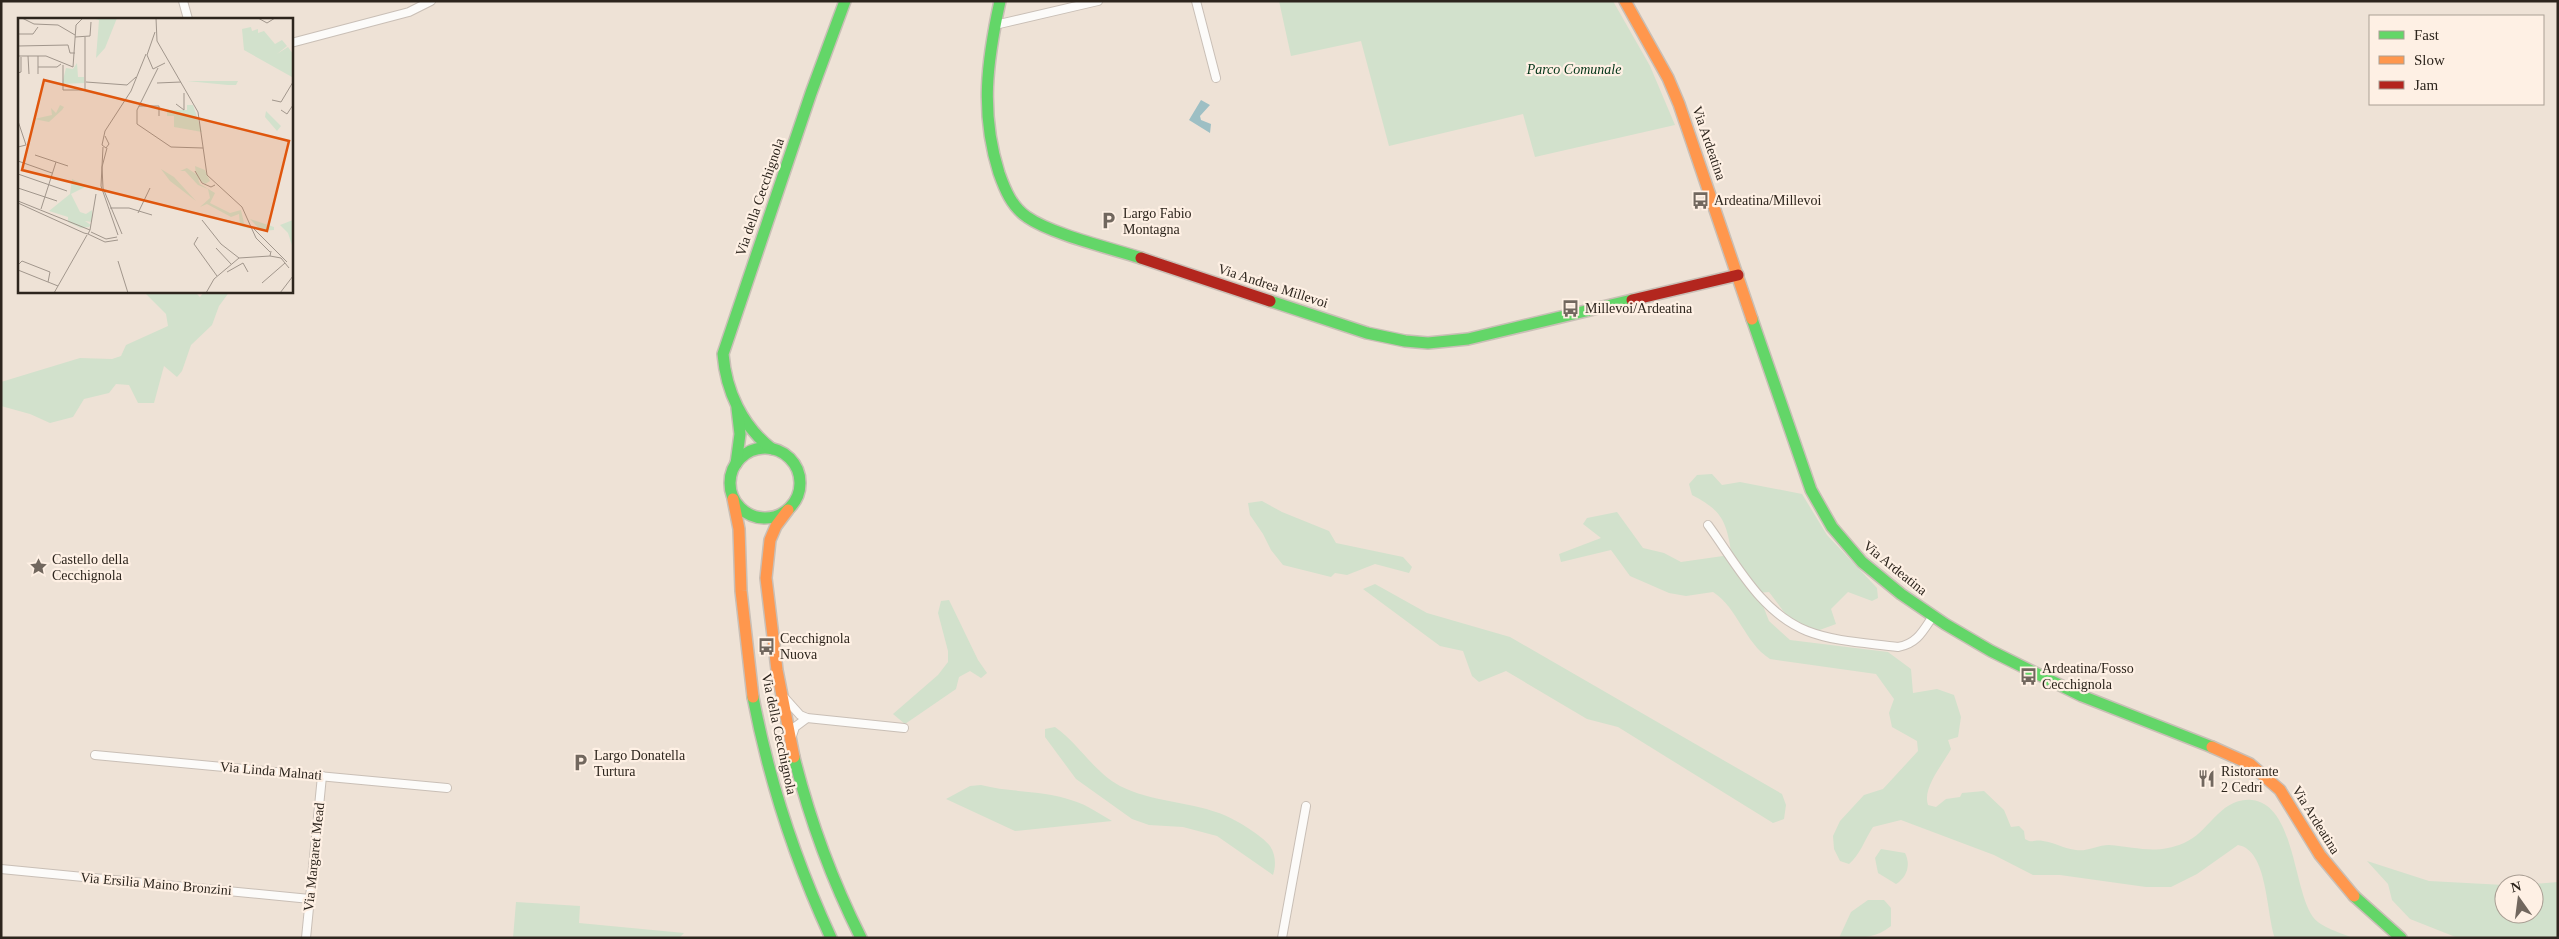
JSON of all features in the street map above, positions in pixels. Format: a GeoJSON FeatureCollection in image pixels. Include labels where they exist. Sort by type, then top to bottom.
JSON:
{"type":"FeatureCollection","features":[{"type":"Feature","properties":{"kind":"street"},"geometry":{"type":"LineString","coordinates":[[183,1],[188,18]]}},
{"type":"Feature","properties":{"kind":"street"},"geometry":{"type":"LineString","coordinates":[[292,44],[409,12],[431,1]]}},
{"type":"Feature","properties":{"kind":"street","name":"Via della Cecchignola"},"geometry":{"type":"LineString","coordinates":[[736,464],[740,434],[736,404],[723,366],[725,345],[845,1]]}},
{"type":"Feature","properties":{"kind":"street","name":"Via Andrea Millevoi"},"geometry":{"type":"LineString","coordinates":[[1000,1],[987,70],[986,110],[995,157],[1005,188],[1013,203],[1026,217],[1038,224],[1367,333],[1412,344],[1468,340],[1738,275]]}},
{"type":"Feature","properties":{"kind":"street"},"geometry":{"type":"LineString","coordinates":[[995,25],[1098,1]]}},
{"type":"Feature","properties":{"kind":"street"},"geometry":{"type":"LineString","coordinates":[[1196,1],[1216,78]]}},
{"type":"Feature","properties":{"kind":"street","name":"Via Ardeatina"},"geometry":{"type":"LineString","coordinates":[[1625,1],[1677,99],[1801,462],[1823,517],[1835,535],[1862,563],[1893,588],[1933,616],[1990,650],[2065,688],[2225,752],[2255,768],[2290,802],[2320,854],[2341,882],[2401,938]]}},
{"type":"Feature","properties":{"kind":"street","name":"Via della Cecchignola"},"geometry":{"type":"LineString","coordinates":[[736,404],[753,432],[764,444],[772,449]]}},
{"type":"Feature","properties":{"kind":"street"},"geometry":{"type":"LineString","coordinates":[[772,449],[789,457],[796,466],[800,478],[800,490],[796,501],[788,510],[775,517],[758,517],[742,510],[733,498],[730,487],[731,475],[736,464],[748,453],[756,450],[772,449]]}},
{"type":"Feature","properties":{"kind":"street","name":"Via della Cecchignola"},"geometry":{"type":"LineString","coordinates":[[733,498],[739,516],[740,582],[749,661],[760,731],[780,810],[793,848],[805,882],[831,938]]}},
{"type":"Feature","properties":{"kind":"street","name":"Via della Cecchignola"},"geometry":{"type":"LineString","coordinates":[[788,510],[775,528],[767,564],[769,605],[780,692],[790,746],[812,824],[848,912],[861,938]]}},
{"type":"Feature","properties":{"kind":"street"},"geometry":{"type":"LineString","coordinates":[[1708,525],[1754,591],[1765,602],[1805,630],[1824,636],[1898,647],[1909,645],[1916,640],[1933,616]]}},
{"type":"Feature","properties":{"kind":"street"},"geometry":{"type":"LineString","coordinates":[[780,692],[800,715],[807,718],[904,728]]}},
{"type":"Feature","properties":{"kind":"street"},"geometry":{"type":"LineString","coordinates":[[790,746],[795,727],[807,718]]}},
{"type":"Feature","properties":{"kind":"street","name":"Via Linda Malnati"},"geometry":{"type":"LineString","coordinates":[[94,755],[447,788]]}},
{"type":"Feature","properties":{"kind":"street","name":"Via Margaret Mead"},"geometry":{"type":"LineString","coordinates":[[306,938],[322,776]]}},
{"type":"Feature","properties":{"kind":"street"},"geometry":{"type":"LineString","coordinates":[[1282,938],[1306,806]]}},
{"type":"Feature","properties":{"kind":"street","name":"Via Ersilia Maino Bronzini"},"geometry":{"type":"LineString","coordinates":[[1,869],[310,898]]}},
{"type":"Feature","properties":{"kind":"green space","name":"Parco Comunale"},"geometry":{"type":"Polygon","coordinates":[[[1279,1],[1613,1],[1650,66],[1675,125],[1535,157],[1523,114],[1389,146],[1361,41],[1291,56],[1279,1]]]}},
{"type":"Feature","properties":{"kind":"green space"},"geometry":{"type":"Polygon","coordinates":[[[144,292],[195,292],[200,297],[204,292],[229,292],[219,306],[212,325],[191,345],[182,371],[177,377],[164,366],[154,403],[138,403],[129,385],[116,384],[109,393],[84,399],[73,417],[50,423],[30,414],[1,406],[1,382],[80,358],[112,359],[121,356],[126,345],[168,326],[166,314],[144,292]]]}},
{"type":"Feature","properties":{"kind":"green space"},"geometry":{"type":"Polygon","coordinates":[[[1712,474],[1722,485],[1740,482],[1802,494],[1827,535],[1877,588],[1878,598],[1872,601],[1848,592],[1831,609],[1836,624],[1817,631],[1794,625],[1769,592],[1758,593],[1769,621],[1790,640],[1888,652],[1911,669],[1913,693],[1937,689],[1954,695],[1961,717],[1958,737],[1948,740],[1951,749],[1934,776],[1928,791],[1928,805],[1936,807],[1946,799],[1960,797],[1962,793],[1984,791],[2004,810],[2011,827],[2019,826],[2024,831],[2025,839],[2027,840],[2047,842],[2080,850],[2109,845],[2164,849],[2174,847],[2193,838],[2231,804],[2252,800],[2266,805],[2277,816],[2291,850],[2306,904],[2313,917],[2326,927],[2353,938],[2275,938],[2261,870],[2248,849],[2238,845],[2197,874],[2171,887],[2146,887],[2060,875],[2033,875],[1994,855],[1901,820],[1873,827],[1853,860],[1849,864],[1840,861],[1834,849],[1833,836],[1840,821],[1864,795],[1883,789],[1918,751],[1917,741],[1892,727],[1889,713],[1894,699],[1876,674],[1770,659],[1754,644],[1729,607],[1713,592],[1686,596],[1669,593],[1630,576],[1611,550],[1561,562],[1559,554],[1601,538],[1583,524],[1587,518],[1617,512],[1643,548],[1664,553],[1681,562],[1723,556],[1731,551],[1724,524],[1716,511],[1692,495],[1689,484],[1697,475],[1712,474]]]}},
{"type":"Feature","properties":{"kind":"green space"},"geometry":{"type":"Polygon","coordinates":[[[1262,501],[1282,512],[1329,531],[1336,543],[1403,557],[1412,567],[1409,573],[1375,564],[1347,575],[1335,573],[1331,577],[1283,565],[1271,550],[1250,515],[1248,503],[1262,501]]]}},
{"type":"Feature","properties":{"kind":"green space"},"geometry":{"type":"Polygon","coordinates":[[[1375,584],[1427,613],[1510,637],[1782,794],[1786,805],[1784,819],[1773,823],[1618,727],[1587,719],[1506,671],[1479,682],[1472,676],[1463,651],[1440,646],[1363,589],[1375,584]]]}},
{"type":"Feature","properties":{"kind":"green space"},"geometry":{"type":"Polygon","coordinates":[[[949,600],[978,660],[987,673],[981,678],[970,671],[959,677],[956,689],[905,724],[893,714],[938,675],[948,662],[948,651],[938,613],[941,601],[949,600]]]}},
{"type":"Feature","properties":{"kind":"green space"},"geometry":{"type":"Polygon","coordinates":[[[1055,727],[1072,741],[1094,766],[1120,786],[1144,795],[1207,809],[1231,818],[1247,827],[1272,849],[1275,860],[1273,875],[1217,836],[1183,827],[1149,825],[1132,819],[1076,779],[1045,737],[1045,729],[1055,727]]]}},
{"type":"Feature","properties":{"kind":"green space"},"geometry":{"type":"Polygon","coordinates":[[[981,785],[1063,797],[1084,805],[1112,821],[1015,831],[946,799],[970,786],[981,785]]]}},
{"type":"Feature","properties":{"kind":"green space"},"geometry":{"type":"Polygon","coordinates":[[[1881,849],[1905,853],[1907,857],[1907,870],[1903,878],[1896,884],[1878,873],[1875,858],[1881,849]]]}},
{"type":"Feature","properties":{"kind":"green space"},"geometry":{"type":"Polygon","coordinates":[[[2367,861],[2429,881],[2494,884],[2494,924],[2544,924],[2544,883],[2558,882],[2558,938],[2458,938],[2410,919],[2392,900],[2388,884],[2367,861]]]}},
{"type":"Feature","properties":{"kind":"green space"},"geometry":{"type":"Polygon","coordinates":[[[1868,900],[1884,900],[1891,908],[1891,926],[1873,936],[1839,938],[1851,912],[1868,900]]]}},
{"type":"Feature","properties":{"kind":"green space"},"geometry":{"type":"Polygon","coordinates":[[[516,902],[580,906],[579,923],[684,933],[679,938],[513,938],[516,902]]]}},
{"type":"Feature","properties":{"kind":"water"},"geometry":{"type":"Polygon","coordinates":[[[1201,100],[1210,105],[1200,116],[1201,120],[1211,124],[1210,133],[1189,120],[1201,100]]]}},
{"type":"Feature","properties":{"kind":"traffic: fast"},"geometry":{"type":"LineString","coordinates":[[772,449],[752,430],[737,407],[728,381],[723,354],[811,93],[845,1]]}},
{"type":"Feature","properties":{"kind":"traffic: fast"},"geometry":{"type":"LineString","coordinates":[[1000,1],[989,66],[989,129],[999,173],[1010,198],[1027,217],[1051,229],[1141,258]]}},
{"type":"Feature","properties":{"kind":"traffic: fast"},"geometry":{"type":"LineString","coordinates":[[1270,301],[1367,333],[1405,341],[1428,343],[1468,339],[1632,300]]}},
{"type":"Feature","properties":{"kind":"traffic: fast"},"geometry":{"type":"LineString","coordinates":[[1752,319],[1811,490],[1832,527],[1862,562],[1901,594],[1945,624],[1991,651],[2082,696],[2212,747]]}},
{"type":"Feature","properties":{"kind":"traffic: fast"},"geometry":{"type":"LineString","coordinates":[[736,464],[740,434],[737,408]]}},
{"type":"Feature","properties":{"kind":"traffic: fast"},"geometry":{"type":"LineString","coordinates":[[765,448],[778,451],[790,458],[797,470],[800,483],[797,496],[790,508],[778,515],[765,518],[752,515],[740,508],[733,496],[730,483],[733,470],[740,458],[752,451],[765,448]]}},
{"type":"Feature","properties":{"kind":"traffic: fast"},"geometry":{"type":"LineString","coordinates":[[753,697],[759,728],[784,820],[831,938]]}},
{"type":"Feature","properties":{"kind":"traffic: fast"},"geometry":{"type":"LineString","coordinates":[[794,757],[807,804],[823,850],[861,938]]}},
{"type":"Feature","properties":{"kind":"traffic: fast"},"geometry":{"type":"LineString","coordinates":[[2354,896],[2401,938]]}},
{"type":"Feature","properties":{"kind":"traffic: slow"},"geometry":{"type":"LineString","coordinates":[[1625,1],[1668,78],[1679,104],[1752,319]]}},
{"type":"Feature","properties":{"kind":"traffic: slow"},"geometry":{"type":"LineString","coordinates":[[733,499],[739,529],[741,591],[753,697]]}},
{"type":"Feature","properties":{"kind":"traffic: slow"},"geometry":{"type":"LineString","coordinates":[[788,510],[776,526],[770,540],[766,578],[777,670],[794,757]]}},
{"type":"Feature","properties":{"kind":"traffic: slow"},"geometry":{"type":"LineString","coordinates":[[2212,747],[2250,764],[2280,790],[2320,855],[2354,896]]}},
{"type":"Feature","properties":{"kind":"traffic: jam"},"geometry":{"type":"LineString","coordinates":[[1141,258],[1270,301]]}},
{"type":"Feature","properties":{"kind":"traffic: jam"},"geometry":{"type":"LineString","coordinates":[[1632,300],[1738,275]]}},
{"type":"Feature","properties":{"kind":"place","name":"Ardeatina/Millevoi"},"geometry":{"type":"Point","coordinates":[1700,200]}},
{"type":"Feature","properties":{"kind":"place","name":"Largo Fabio Montagna"},"geometry":{"type":"Point","coordinates":[1109,221]}},
{"type":"Feature","properties":{"kind":"place","name":"Millevoi/Ardeatina"},"geometry":{"type":"Point","coordinates":[1571,308]}},
{"type":"Feature","properties":{"kind":"place","name":"Castello della Cecchignola"},"geometry":{"type":"Point","coordinates":[38,567]}},
{"type":"Feature","properties":{"kind":"place","name":"Cecchignola Nuova"},"geometry":{"type":"Point","coordinates":[766,646]}},
{"type":"Feature","properties":{"kind":"place","name":"Ardeatina/Fosso Cecchignola"},"geometry":{"type":"Point","coordinates":[2028,676]}},
{"type":"Feature","properties":{"kind":"place","name":"Largo Donatella Turtura"},"geometry":{"type":"Point","coordinates":[580,763]}},
{"type":"Feature","properties":{"kind":"place","name":"Ristorante 2 Cedri"},"geometry":{"type":"Point","coordinates":[2207,779]}}]}
